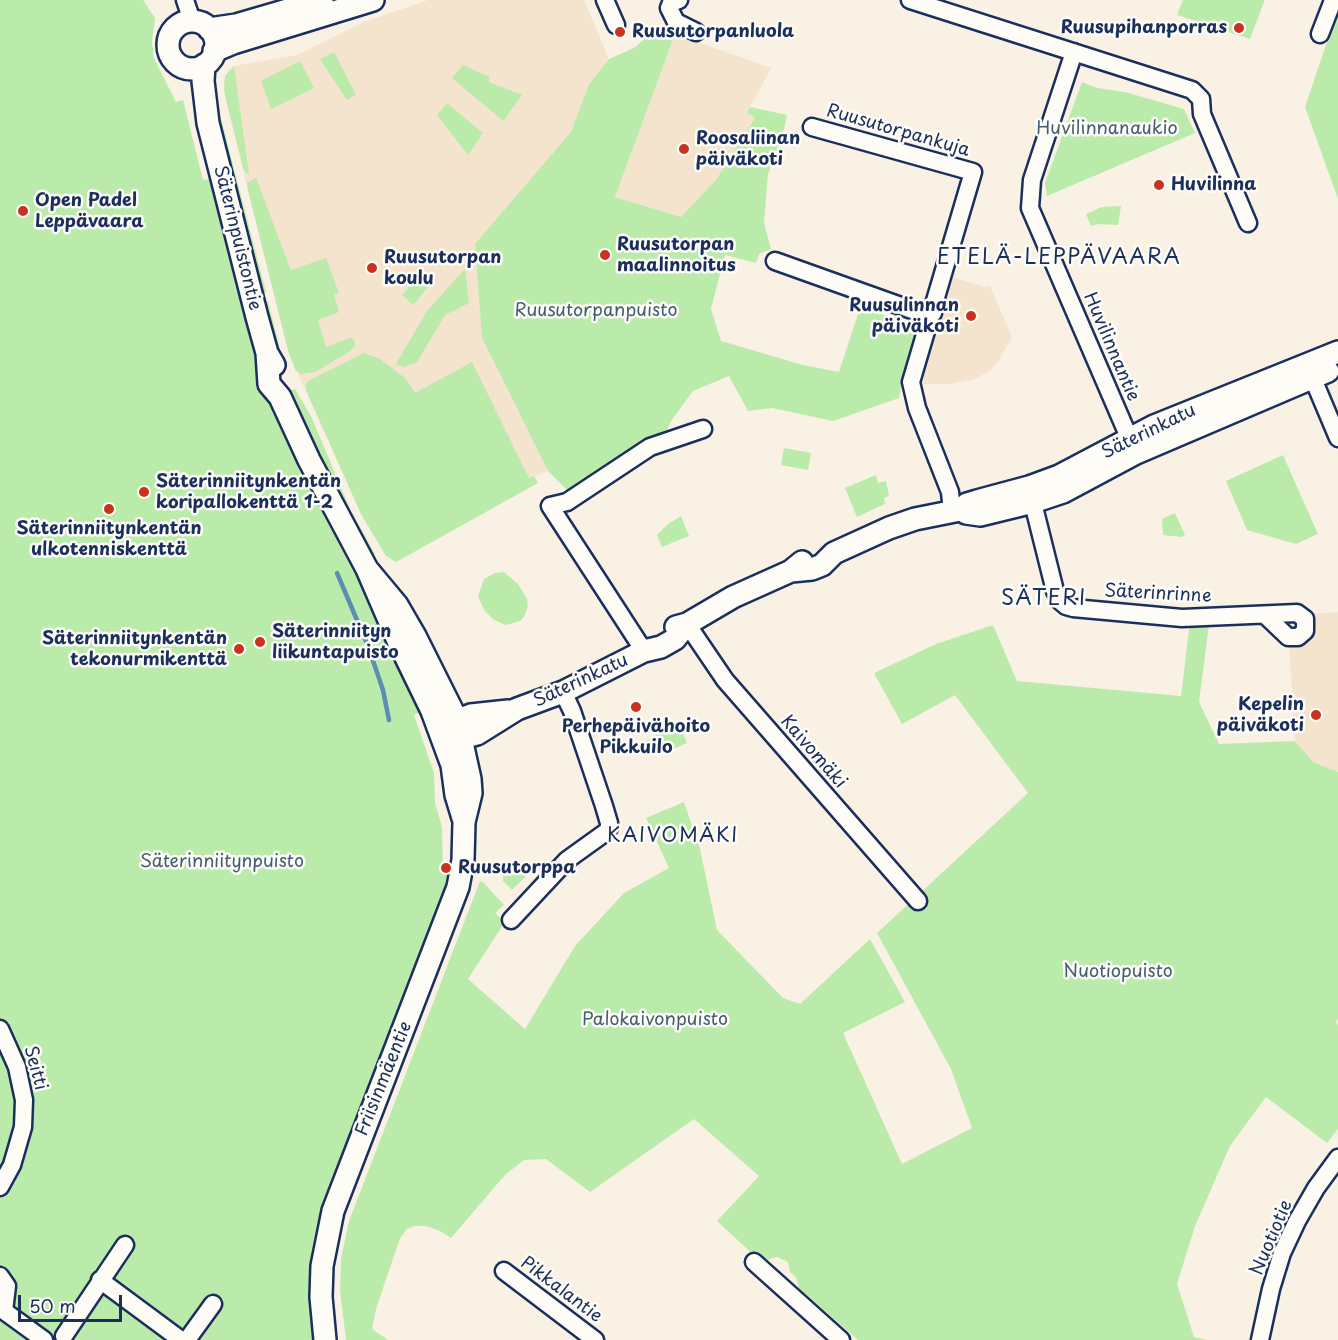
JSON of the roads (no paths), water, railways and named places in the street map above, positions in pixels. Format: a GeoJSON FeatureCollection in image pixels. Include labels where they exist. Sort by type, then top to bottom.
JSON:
{"type":"FeatureCollection","features":[{"type":"Feature","properties":{"kind":"main road"},"geometry":{"type":"LineString","coordinates":[[322,0],[229,27],[180,24],[169,37],[168,50],[179,65],[190,69],[233,43],[373,0]]}},
{"type":"Feature","properties":{"kind":"main road"},"geometry":{"type":"LineString","coordinates":[[200,25],[215,40],[209,58]]}},
{"type":"Feature","properties":{"kind":"main road","name":"Säterinpuistontie"},"geometry":{"type":"LineString","coordinates":[[209,58],[203,81],[208,123],[267,352],[281,379],[280,397],[309,460],[367,569],[397,605],[415,636],[451,732]]}},
{"type":"Feature","properties":{"kind":"main road","name":"Säterinpuistontie"},"geometry":{"type":"LineString","coordinates":[[179,65],[208,123]]}},
{"type":"Feature","properties":{"kind":"main road","name":"Säterinkatu"},"geometry":{"type":"LineString","coordinates":[[451,732],[477,734],[517,709],[563,692],[644,651],[661,647],[675,639],[687,624],[733,597],[791,571],[817,554],[834,553],[889,528],[956,511],[977,501],[1031,495],[1059,476],[1133,446],[1154,426],[1309,370],[1338,352]]}},
{"type":"Feature","properties":{"kind":"main road","name":"Säterinkatu"},"geometry":{"type":"LineString","coordinates":[[1309,370],[1338,367]]}},
{"type":"Feature","properties":{"kind":"main road","name":"Friisinmäentie"},"geometry":{"type":"LineString","coordinates":[[325,1340],[321,1297],[322,1266],[333,1211],[458,887],[463,860],[464,822],[456,795],[451,732]]}},
{"type":"Feature","properties":{"kind":"street"},"geometry":{"type":"LineString","coordinates":[[185,0],[200,25]]}},
{"type":"Feature","properties":{"kind":"street"},"geometry":{"type":"LineString","coordinates":[[605,0],[616,25]]}},
{"type":"Feature","properties":{"kind":"street"},"geometry":{"type":"LineString","coordinates":[[679,0],[671,3],[669,8],[676,22],[696,32]]}},
{"type":"Feature","properties":{"kind":"street"},"geometry":{"type":"LineString","coordinates":[[910,0],[1192,90],[1201,99],[1202,114],[1248,223]]}},
{"type":"Feature","properties":{"kind":"street"},"geometry":{"type":"LineString","coordinates":[[1320,34],[1332,3],[1338,1]]}},
{"type":"Feature","properties":{"kind":"street","name":"Huvilinnantie"},"geometry":{"type":"LineString","coordinates":[[1074,52],[1032,180],[1030,208],[1133,446]]}},
{"type":"Feature","properties":{"kind":"street","name":"Ruusutorpankuja"},"geometry":{"type":"LineString","coordinates":[[812,127],[973,172],[934,302],[933,313]]}},
{"type":"Feature","properties":{"kind":"street"},"geometry":{"type":"LineString","coordinates":[[775,261],[912,310],[933,313],[911,382],[956,511]]}},
{"type":"Feature","properties":{"kind":"street"},"geometry":{"type":"LineString","coordinates":[[1309,370],[1338,438]]}},
{"type":"Feature","properties":{"kind":"street"},"geometry":{"type":"LineString","coordinates":[[644,651],[550,506],[567,502],[650,447],[703,429]]}},
{"type":"Feature","properties":{"kind":"street","name":"Säterinrinne"},"geometry":{"type":"LineString","coordinates":[[1031,495],[1056,594],[1060,601],[1070,607],[1182,618],[1266,615]]}},
{"type":"Feature","properties":{"kind":"street","name":"Kaivomäki"},"geometry":{"type":"LineString","coordinates":[[687,624],[725,680],[918,901]]}},
{"type":"Feature","properties":{"kind":"street"},"geometry":{"type":"LineString","coordinates":[[511,920],[567,860],[609,828],[604,806],[572,711],[563,692]]}},
{"type":"Feature","properties":{"kind":"street","name":"Seitti"},"geometry":{"type":"LineString","coordinates":[[0,1029],[17,1067],[24,1100],[23,1127],[12,1165],[0,1187]]}},
{"type":"Feature","properties":{"kind":"street","name":"Nuotiotie"},"geometry":{"type":"LineString","coordinates":[[1260,1340],[1271,1289],[1282,1253],[1316,1188],[1338,1158]]}},
{"type":"Feature","properties":{"kind":"street"},"geometry":{"type":"LineString","coordinates":[[64,1336],[125,1245]]}},
{"type":"Feature","properties":{"kind":"street"},"geometry":{"type":"LineString","coordinates":[[754,1262],[841,1340]]}},
{"type":"Feature","properties":{"kind":"street","name":"Pikkalantie"},"geometry":{"type":"LineString","coordinates":[[504,1271],[595,1340]]}},
{"type":"Feature","properties":{"kind":"street"},"geometry":{"type":"LineString","coordinates":[[0,1276],[7,1286],[2,1309],[44,1340]]}},
{"type":"Feature","properties":{"kind":"street"},"geometry":{"type":"LineString","coordinates":[[100,1280],[180,1340],[213,1304]]}},
{"type":"Feature","properties":{"kind":"waterway"},"geometry":{"type":"LineString","coordinates":[[337,573],[368,646],[383,690],[389,720]]}},
{"type":"Feature","properties":{"kind":"place","name":"Ruusupihanporras"},"geometry":{"type":"Point","coordinates":[1239,28]}},
{"type":"Feature","properties":{"kind":"place","name":"Ruusutorpanluola"},"geometry":{"type":"Point","coordinates":[620,32]}},
{"type":"Feature","properties":{"kind":"place","name":"Roosaliinan päiväkoti"},"geometry":{"type":"Point","coordinates":[684,149]}},
{"type":"Feature","properties":{"kind":"place","name":"Huvilinna"},"geometry":{"type":"Point","coordinates":[1159,185]}},
{"type":"Feature","properties":{"kind":"place","name":"Open Padel Leppävaara"},"geometry":{"type":"Point","coordinates":[23,211]}},
{"type":"Feature","properties":{"kind":"place","name":"Ruusutorpan maalinnoitus"},"geometry":{"type":"Point","coordinates":[605,255]}},
{"type":"Feature","properties":{"kind":"place","name":"Ruusutorpan koulu"},"geometry":{"type":"Point","coordinates":[372,268]}},
{"type":"Feature","properties":{"kind":"place","name":"Ruusulinnan päiväkoti"},"geometry":{"type":"Point","coordinates":[971,316]}},
{"type":"Feature","properties":{"kind":"place","name":"Säterinniitynkentän koripallokenttä 1-2"},"geometry":{"type":"Point","coordinates":[144,492]}},
{"type":"Feature","properties":{"kind":"place","name":"Säterinniitynkentän ulkotenniskenttä"},"geometry":{"type":"Point","coordinates":[109,509]}},
{"type":"Feature","properties":{"kind":"place","name":"Säterinniityn liikuntapuisto"},"geometry":{"type":"Point","coordinates":[260,642]}},
{"type":"Feature","properties":{"kind":"place","name":"Säterinniitynkentän tekonurmikenttä"},"geometry":{"type":"Point","coordinates":[239,649]}},
{"type":"Feature","properties":{"kind":"place","name":"Perhepäivähoito Pikkuilo"},"geometry":{"type":"Point","coordinates":[636,707]}},
{"type":"Feature","properties":{"kind":"place","name":"Kepelin päiväkoti"},"geometry":{"type":"Point","coordinates":[1316,715]}},
{"type":"Feature","properties":{"kind":"place","name":"Ruusutorppa"},"geometry":{"type":"Point","coordinates":[446,868]}},
{"type":"Feature","properties":{"kind":"district","name":"ETELÄ-LEPPÄVAARA"},"geometry":{"type":"Point","coordinates":[1059,258]}},
{"type":"Feature","properties":{"kind":"district","name":"SÄTERI"},"geometry":{"type":"Point","coordinates":[1044,599]}},
{"type":"Feature","properties":{"kind":"district","name":"KAIVOMÄKI"},"geometry":{"type":"Point","coordinates":[673,836]}},
{"type":"Feature","properties":{"kind":"park label","name":"Huvilinnanaukio"},"geometry":{"type":"Point","coordinates":[1107,129]}},
{"type":"Feature","properties":{"kind":"park label","name":"Ruusutorpanpuisto"},"geometry":{"type":"Point","coordinates":[596,311]}},
{"type":"Feature","properties":{"kind":"park label","name":"Säterinniitynpuisto"},"geometry":{"type":"Point","coordinates":[222,862]}},
{"type":"Feature","properties":{"kind":"park label","name":"Nuotiopuisto"},"geometry":{"type":"Point","coordinates":[1118,972]}},
{"type":"Feature","properties":{"kind":"park label","name":"Palokaivonpuisto"},"geometry":{"type":"Point","coordinates":[655,1020]}}]}
